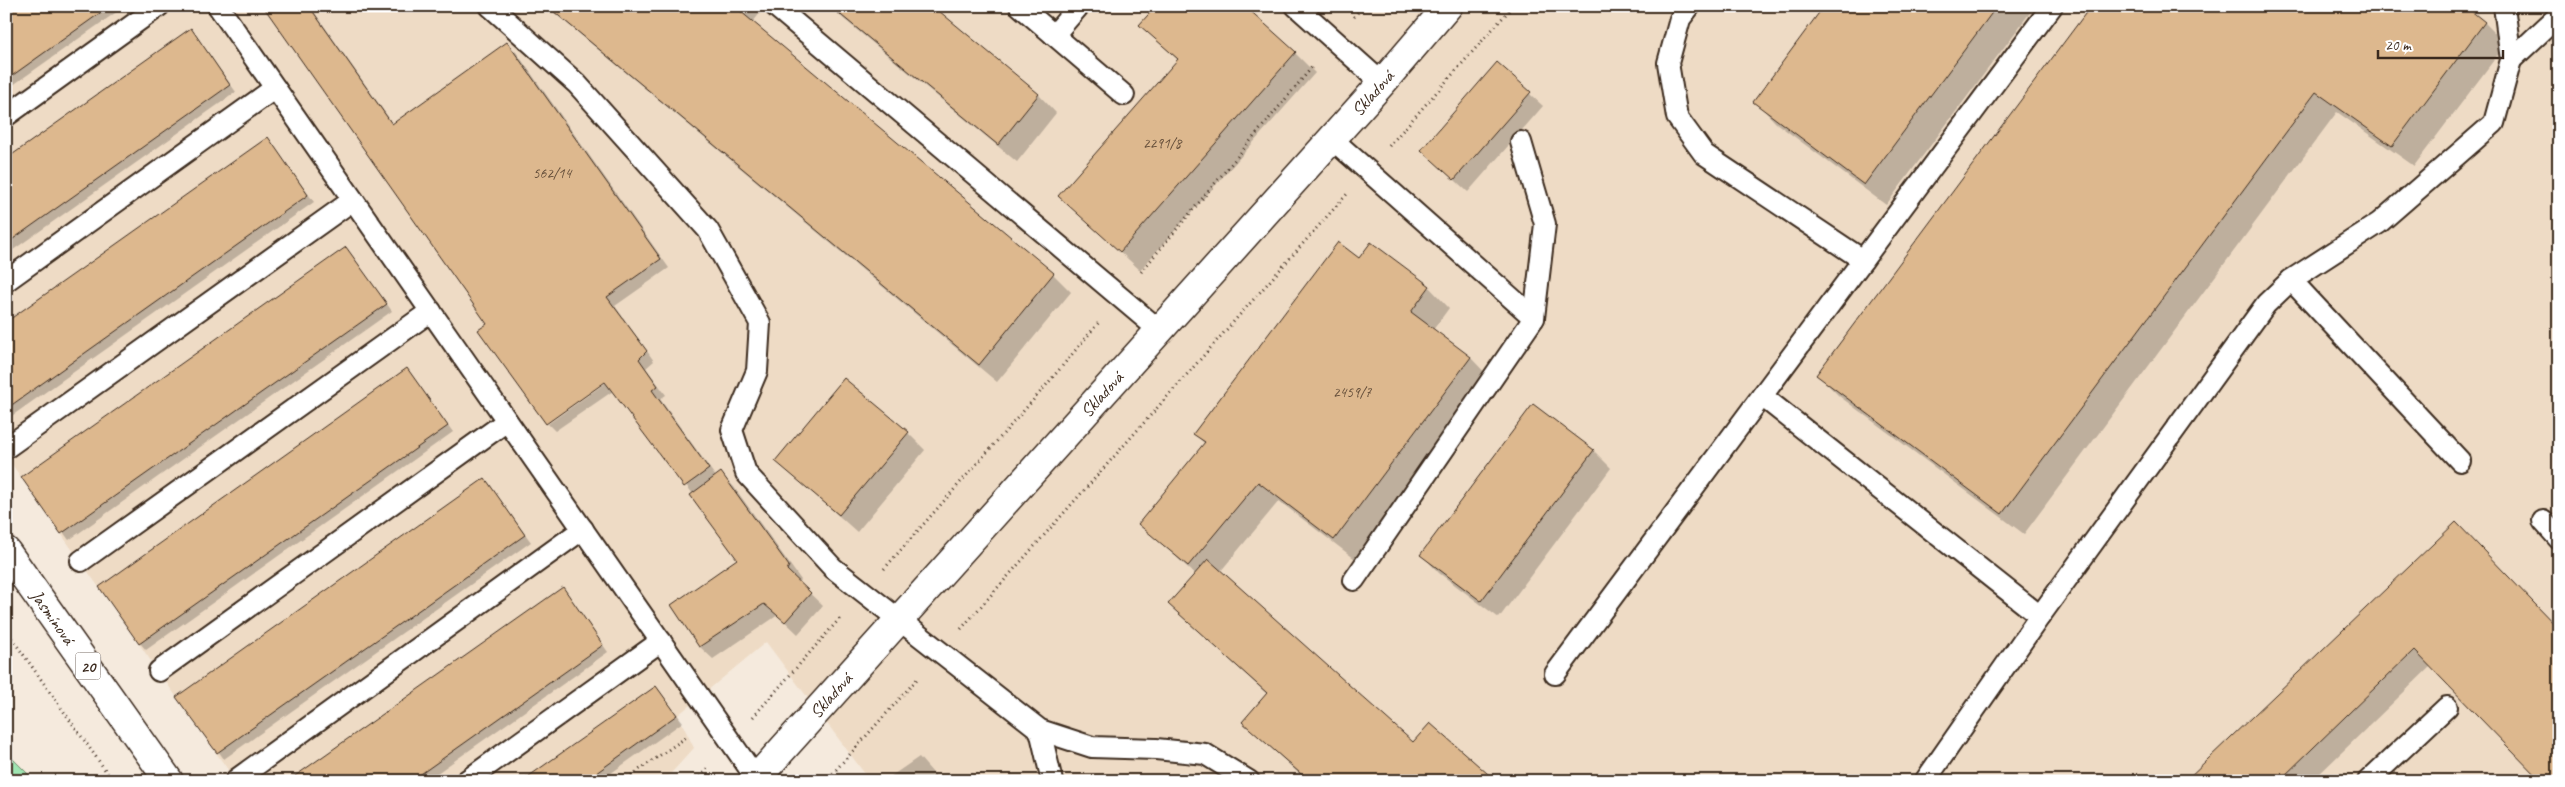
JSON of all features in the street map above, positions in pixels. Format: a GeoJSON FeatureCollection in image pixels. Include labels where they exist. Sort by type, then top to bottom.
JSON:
{"type":"FeatureCollection","features":[{"type":"Feature","properties":{"kind":"street","name":"Skladová"},"geometry":{"type":"LineString","coordinates":[[755,779],[1332,139],[1448,6]]}},
{"type":"Feature","properties":{"kind":"street","name":"Jasmínová"},"geometry":{"type":"LineString","coordinates":[[6,551],[169,781]]}},
{"type":"Feature","properties":{"kind":"lane"},"geometry":{"type":"LineString","coordinates":[[6,116],[159,6]]}},
{"type":"Feature","properties":{"kind":"lane"},"geometry":{"type":"LineString","coordinates":[[218,6],[715,718],[755,779]]}},
{"type":"Feature","properties":{"kind":"lane"},"geometry":{"type":"LineString","coordinates":[[490,6],[577,84],[708,230],[760,323],[757,371],[732,430],[746,473],[833,568],[898,621],[1040,730],[1092,747],[1156,749],[1205,754],[1249,781]]}},
{"type":"Feature","properties":{"kind":"lane"},"geometry":{"type":"LineString","coordinates":[[776,6],[1159,330]]}},
{"type":"Feature","properties":{"kind":"lane"},"geometry":{"type":"LineString","coordinates":[[1020,6],[1124,95]]}},
{"type":"Feature","properties":{"kind":"lane"},"geometry":{"type":"LineString","coordinates":[[1054,35],[1080,6]]}},
{"type":"Feature","properties":{"kind":"lane"},"geometry":{"type":"LineString","coordinates":[[1296,6],[1382,83]]}},
{"type":"Feature","properties":{"kind":"lane"},"geometry":{"type":"LineString","coordinates":[[1690,6],[1680,19],[1668,63],[1677,117],[1704,154],[1864,260]]}},
{"type":"Feature","properties":{"kind":"lane"},"geometry":{"type":"LineString","coordinates":[[1554,674],[2052,6]]}},
{"type":"Feature","properties":{"kind":"lane"},"geometry":{"type":"LineString","coordinates":[[1925,781],[2040,616],[2266,304],[2291,280],[2379,222],[2494,123],[2511,60],[2504,6]]}},
{"type":"Feature","properties":{"kind":"lane"},"geometry":{"type":"LineString","coordinates":[[2511,60],[2559,15]]}},
{"type":"Feature","properties":{"kind":"lane"},"geometry":{"type":"LineString","coordinates":[[6,281],[275,88]]}},
{"type":"Feature","properties":{"kind":"lane"},"geometry":{"type":"LineString","coordinates":[[1332,139],[1534,318]]}},
{"type":"Feature","properties":{"kind":"lane"},"geometry":{"type":"LineString","coordinates":[[1354,580],[1534,318],[1545,224],[1520,142]]}},
{"type":"Feature","properties":{"kind":"lane"},"geometry":{"type":"LineString","coordinates":[[6,448],[353,200]]}},
{"type":"Feature","properties":{"kind":"lane"},"geometry":{"type":"LineString","coordinates":[[2291,280],[2460,461]]}},
{"type":"Feature","properties":{"kind":"lane"},"geometry":{"type":"LineString","coordinates":[[81,561],[431,312]]}},
{"type":"Feature","properties":{"kind":"lane"},"geometry":{"type":"LineString","coordinates":[[1762,396],[2040,616]]}},
{"type":"Feature","properties":{"kind":"lane"},"geometry":{"type":"LineString","coordinates":[[159,671],[507,420]]}},
{"type":"Feature","properties":{"kind":"lane"},"geometry":{"type":"LineString","coordinates":[[2542,521],[2559,539]]}},
{"type":"Feature","properties":{"kind":"lane"},"geometry":{"type":"LineString","coordinates":[[237,779],[583,529]]}},
{"type":"Feature","properties":{"kind":"lane"},"geometry":{"type":"LineString","coordinates":[[466,781],[661,641]]}},
{"type":"Feature","properties":{"kind":"lane"},"geometry":{"type":"LineString","coordinates":[[2368,781],[2447,707]]}},
{"type":"Feature","properties":{"kind":"lane"},"geometry":{"type":"LineString","coordinates":[[1040,730],[1052,781]]}},
{"type":"Feature","properties":{"kind":"path"},"geometry":{"type":"LineString","coordinates":[[697,781],[1043,389],[1363,6]]}},
{"type":"Feature","properties":{"kind":"path"},"geometry":{"type":"LineString","coordinates":[[826,781],[1513,6]]}},
{"type":"Feature","properties":{"kind":"path"},"geometry":{"type":"LineString","coordinates":[[6,630],[113,781]]}},
{"type":"Feature","properties":{"kind":"path"},"geometry":{"type":"LineString","coordinates":[[623,781],[715,718]]}},
{"type":"Feature","properties":{"kind":"shaded area"},"geometry":{"type":"Polygon","coordinates":[[[6,6],[2559,6],[2559,781],[866,781],[868,778],[766,642],[678,715],[694,748],[664,781],[236,781],[6,456],[6,6]]]}},
{"type":"Feature","properties":{"kind":"green space"},"geometry":{"type":"Polygon","coordinates":[[[6,752],[35,781],[6,781],[6,752]]]}},
{"type":"Feature","properties":{"kind":"building"},"geometry":{"type":"Polygon","coordinates":[[[6,6],[110,6],[6,80],[6,6]]]}},
{"type":"Feature","properties":{"kind":"building"},"geometry":{"type":"Polygon","coordinates":[[[263,6],[309,6],[392,124],[507,42],[661,259],[607,297],[647,351],[639,359],[658,386],[652,390],[709,469],[684,487],[605,382],[546,424],[478,330],[487,324],[263,6]]]}},
{"type":"Feature","properties":{"kind":"building"},"geometry":{"type":"Polygon","coordinates":[[[547,6],[734,6],[1054,273],[979,365],[547,6]]]}},
{"type":"Feature","properties":{"kind":"building"},"geometry":{"type":"Polygon","coordinates":[[[830,6],[933,6],[1039,94],[998,145],[830,6]]]}},
{"type":"Feature","properties":{"kind":"building"},"geometry":{"type":"Polygon","coordinates":[[[1156,6],[1245,6],[1296,52],[1120,252],[1058,196],[1178,59],[1139,25],[1156,6]]]}},
{"type":"Feature","properties":{"kind":"building"},"geometry":{"type":"Polygon","coordinates":[[[1824,6],[1997,6],[1864,185],[1753,102],[1824,6]]]}},
{"type":"Feature","properties":{"kind":"building"},"geometry":{"type":"Polygon","coordinates":[[[2091,6],[2465,6],[2485,22],[2392,146],[2316,92],[2002,514],[1816,375],[2091,6]]]}},
{"type":"Feature","properties":{"kind":"building"},"geometry":{"type":"Polygon","coordinates":[[[191,28],[230,85],[6,244],[6,159],[191,28]]]}},
{"type":"Feature","properties":{"kind":"building"},"geometry":{"type":"Polygon","coordinates":[[[1497,62],[1531,92],[1454,180],[1421,150],[1497,62]]]}},
{"type":"Feature","properties":{"kind":"building"},"geometry":{"type":"Polygon","coordinates":[[[268,137],[308,195],[6,409],[6,322],[268,137]]]}},
{"type":"Feature","properties":{"kind":"building"},"geometry":{"type":"Polygon","coordinates":[[[1338,242],[1359,258],[1371,242],[1430,286],[1411,312],[1471,357],[1334,540],[1258,482],[1188,566],[1138,524],[1205,442],[1193,434],[1338,242]]]}},
{"type":"Feature","properties":{"kind":"building"},"geometry":{"type":"Polygon","coordinates":[[[346,247],[387,304],[61,534],[21,477],[346,247]]]}},
{"type":"Feature","properties":{"kind":"building"},"geometry":{"type":"Polygon","coordinates":[[[407,368],[448,426],[139,644],[99,587],[407,368]]]}},
{"type":"Feature","properties":{"kind":"building"},"geometry":{"type":"Polygon","coordinates":[[[844,378],[909,432],[839,515],[775,461],[844,378]]]}},
{"type":"Feature","properties":{"kind":"building"},"geometry":{"type":"Polygon","coordinates":[[[1533,404],[1594,450],[1481,601],[1420,555],[1533,404]]]}},
{"type":"Feature","properties":{"kind":"building"},"geometry":{"type":"Polygon","coordinates":[[[721,472],[789,566],[787,570],[811,593],[785,622],[764,604],[699,647],[671,605],[737,559],[690,495],[721,472]]]}},
{"type":"Feature","properties":{"kind":"building"},"geometry":{"type":"Polygon","coordinates":[[[485,478],[525,535],[217,753],[176,697],[485,478]]]}},
{"type":"Feature","properties":{"kind":"building"},"geometry":{"type":"Polygon","coordinates":[[[2456,522],[2559,629],[2559,781],[2541,781],[2414,650],[2279,781],[2185,781],[2456,522]]]}},
{"type":"Feature","properties":{"kind":"building"},"geometry":{"type":"Polygon","coordinates":[[[1208,559],[1413,742],[1430,723],[1496,781],[1309,781],[1242,722],[1267,693],[1168,604],[1208,559]]]}},
{"type":"Feature","properties":{"kind":"building"},"geometry":{"type":"Polygon","coordinates":[[[563,587],[603,645],[411,781],[288,781],[563,587]]]}},
{"type":"Feature","properties":{"kind":"building"},"geometry":{"type":"Polygon","coordinates":[[[656,686],[677,715],[585,781],[522,781],[656,686]]]}}]}
